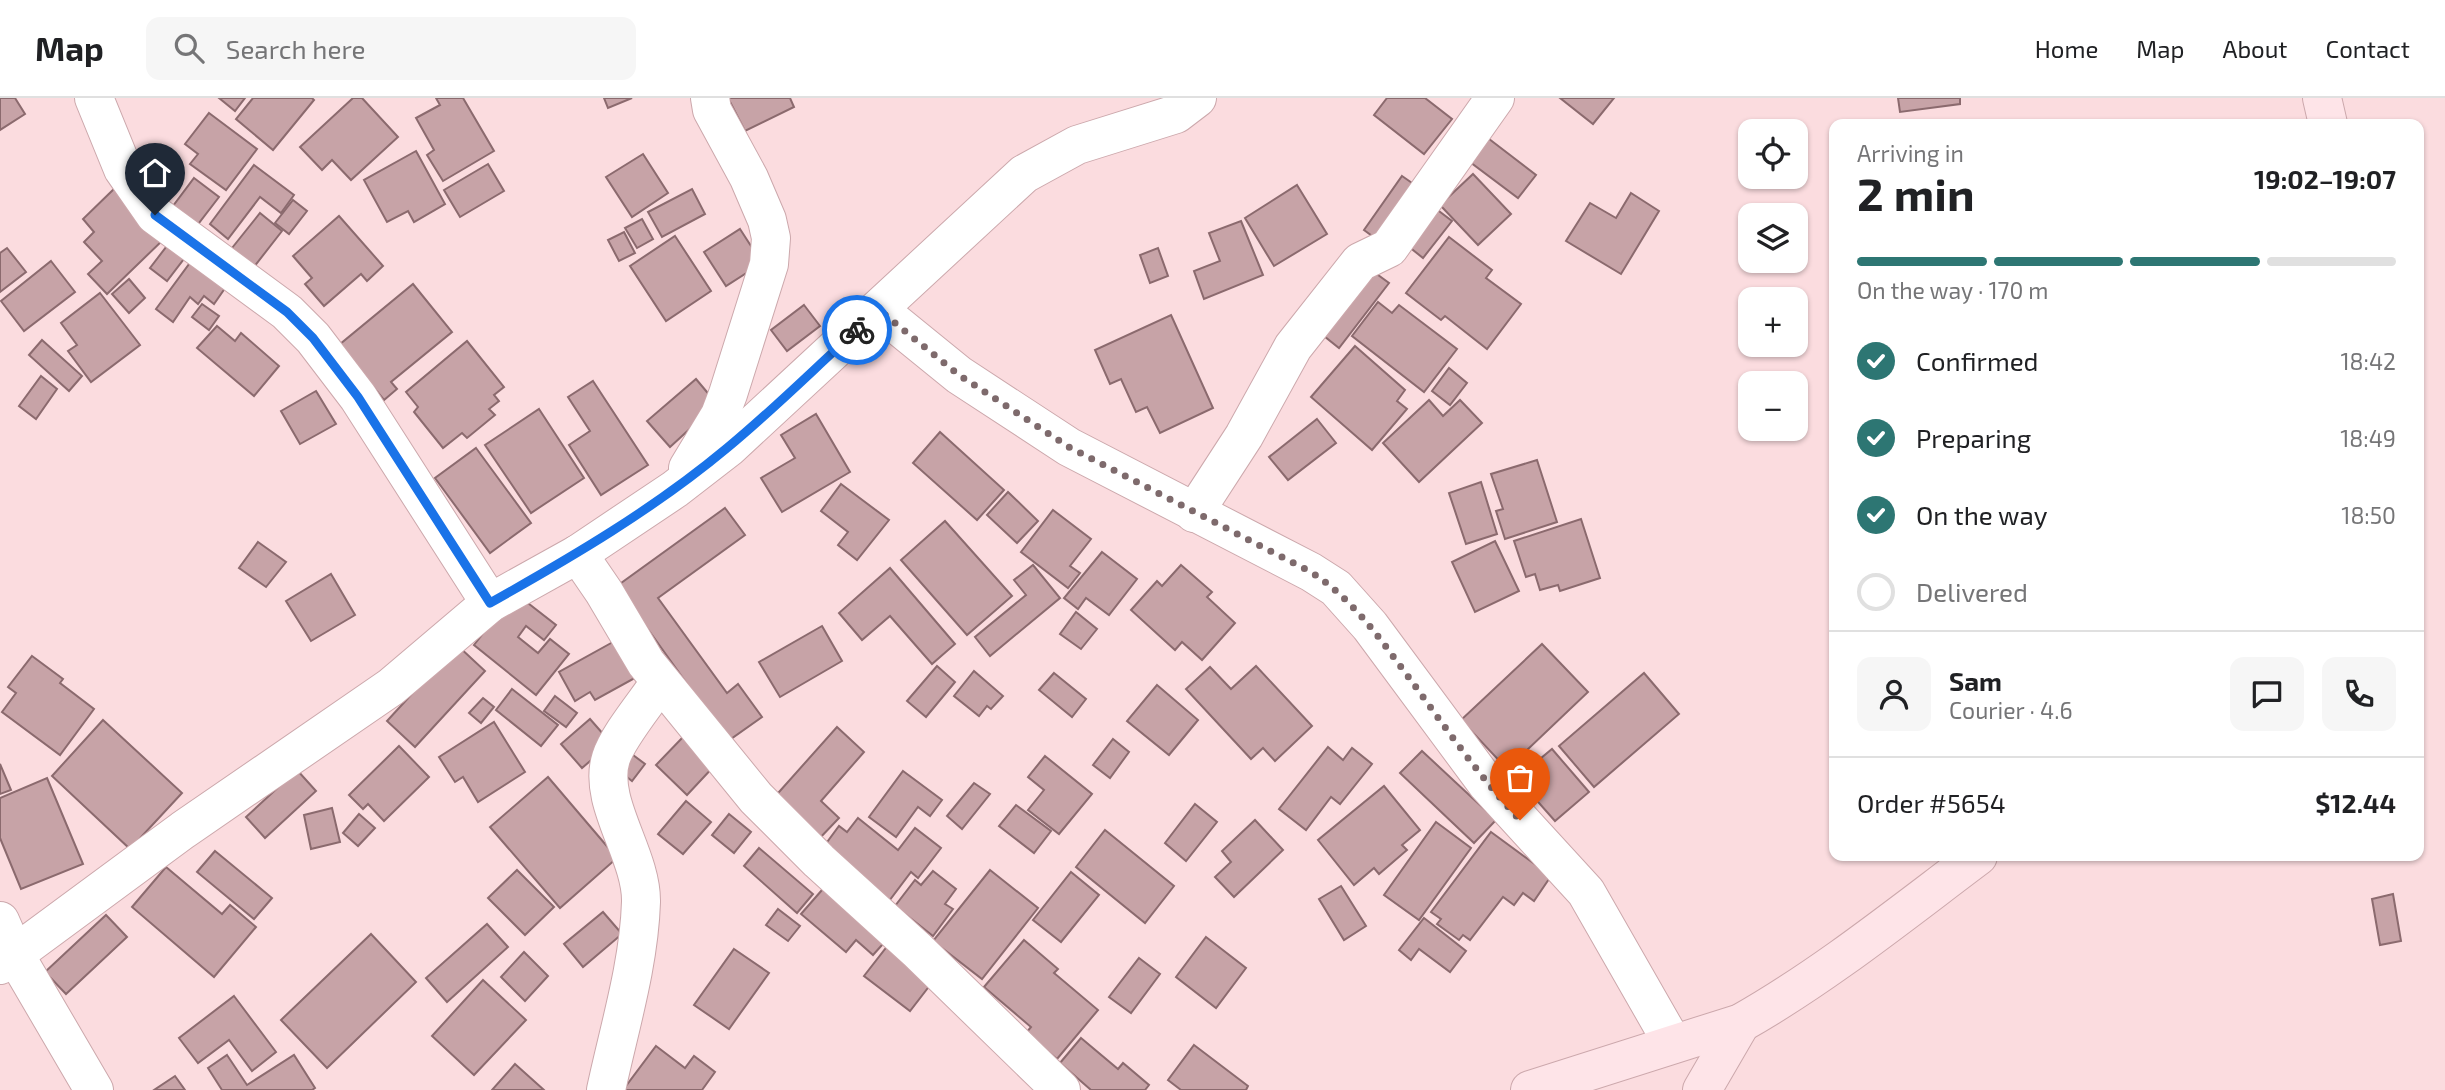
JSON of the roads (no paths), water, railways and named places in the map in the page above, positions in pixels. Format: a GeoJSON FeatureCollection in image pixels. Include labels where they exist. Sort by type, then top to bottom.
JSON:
{"type":"FeatureCollection","features":[{"type":"Feature","properties":{"kind":"street"},"geometry":{"type":"LineString","coordinates":[[94,98],[123,169],[155,215],[287,312],[313,338],[358,397],[490,603]]}},
{"type":"Feature","properties":{"kind":"street"},"geometry":{"type":"LineString","coordinates":[[675,489],[720,415],[769,264],[771,238],[766,220],[712,110],[710,98]]}},
{"type":"Feature","properties":{"kind":"street"},"geometry":{"type":"LineString","coordinates":[[1195,513],[1244,436],[1293,347],[1360,262],[1389,248],[1495,98]]}},
{"type":"Feature","properties":{"kind":"street"},"geometry":{"type":"LineString","coordinates":[[2322,98],[2327,119]]}},
{"type":"Feature","properties":{"kind":"street"},"geometry":{"type":"LineString","coordinates":[[7,960],[183,830],[391,687],[490,603],[578,554],[675,489],[728,448],[1024,174],[1077,145],[1183,103]]}},
{"type":"Feature","properties":{"kind":"street"},"geometry":{"type":"LineString","coordinates":[[879,310],[959,375],[1069,447],[1311,572],[1336,588],[1370,625],[1487,784],[1586,892],[1673,1044]]}},
{"type":"Feature","properties":{"kind":"street"},"geometry":{"type":"LineString","coordinates":[[578,554],[660,682],[765,807],[1062,1090]]}},
{"type":"Feature","properties":{"kind":"street"},"geometry":{"type":"LineString","coordinates":[[606,1090],[639,932],[641,898],[635,861],[611,799],[611,758],[660,682]]}},
{"type":"Feature","properties":{"kind":"street"},"geometry":{"type":"LineString","coordinates":[[1530,1090],[1741,1023],[1866,940],[1971,861]]}},
{"type":"Feature","properties":{"kind":"street"},"geometry":{"type":"LineString","coordinates":[[0,921],[7,960],[94,1090]]}},
{"type":"Feature","properties":{"kind":"street"},"geometry":{"type":"LineString","coordinates":[[1702,1090],[1741,1023]]}}]}
